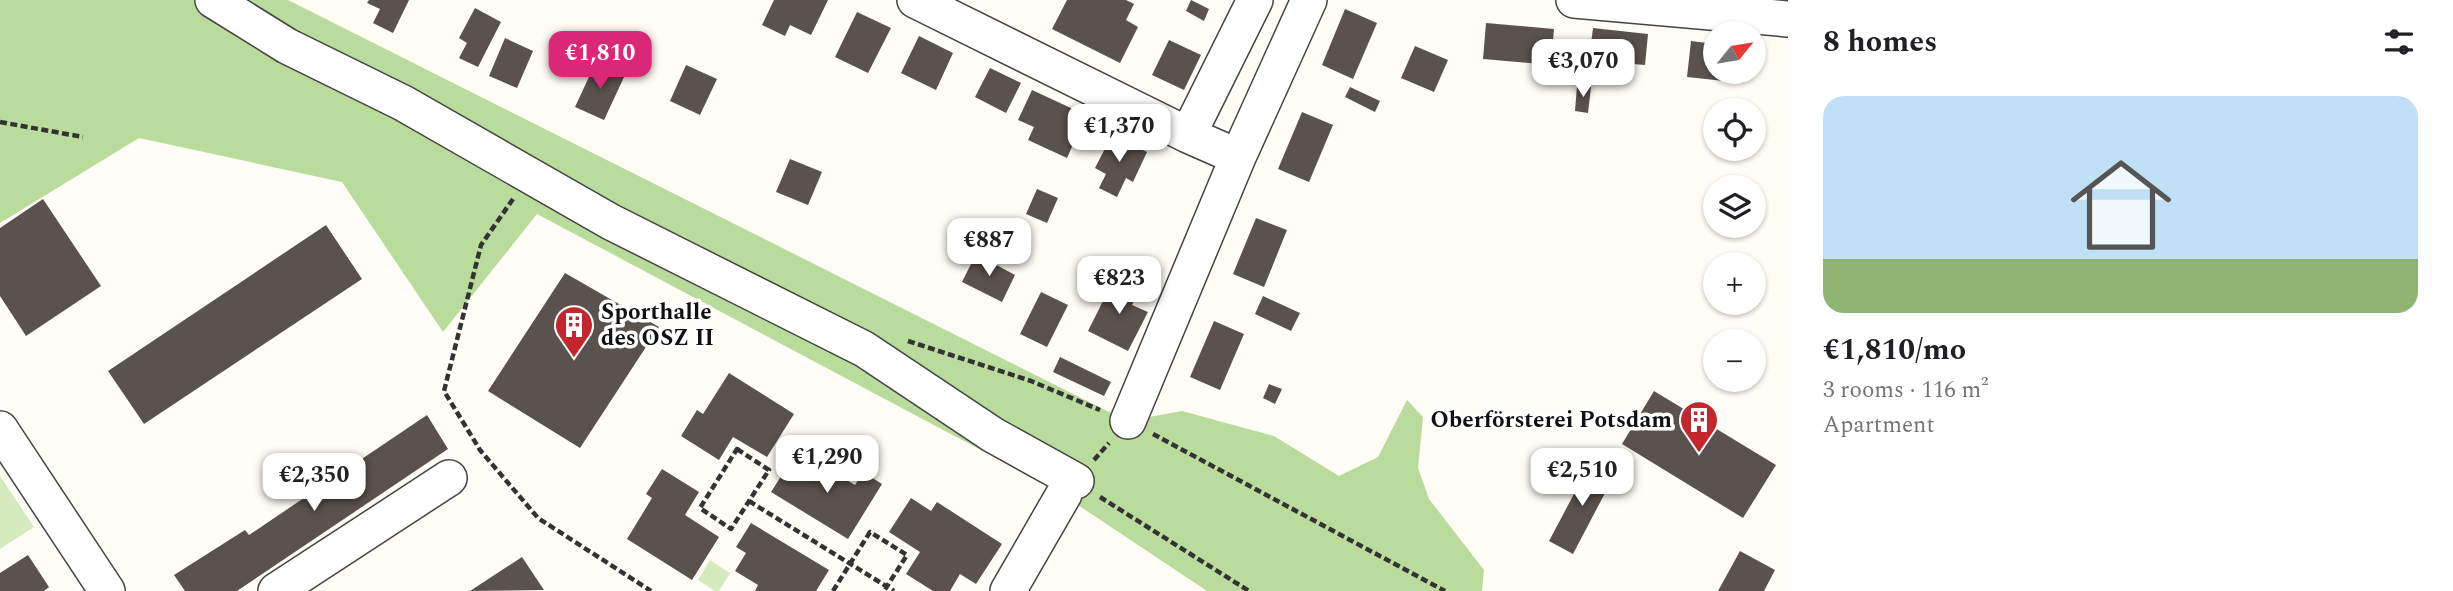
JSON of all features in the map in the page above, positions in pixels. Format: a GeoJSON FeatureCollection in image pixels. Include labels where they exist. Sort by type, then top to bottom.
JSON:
{"type":"FeatureCollection","features":[{"type":"Feature","properties":{"kind":"street"},"geometry":{"type":"LineString","coordinates":[[212,0],[287,46],[403,103],[611,222],[864,349],[1070,488],[1008,591]]}},
{"type":"Feature","properties":{"kind":"street"},"geometry":{"type":"LineString","coordinates":[[915,0],[1238,158]]}},
{"type":"Feature","properties":{"kind":"street"},"geometry":{"type":"LineString","coordinates":[[1188,135],[1255,0]]}},
{"type":"Feature","properties":{"kind":"street"},"geometry":{"type":"LineString","coordinates":[[1128,421],[1238,158],[1309,0]]}},
{"type":"Feature","properties":{"kind":"street"},"geometry":{"type":"LineString","coordinates":[[1574,0],[1788,19]]}},
{"type":"Feature","properties":{"kind":"street"},"geometry":{"type":"LineString","coordinates":[[0,429],[107,591]]}},
{"type":"Feature","properties":{"kind":"street"},"geometry":{"type":"LineString","coordinates":[[276,591],[449,478]]}},
{"type":"Feature","properties":{"kind":"path"},"geometry":{"type":"LineString","coordinates":[[0,122],[83,137]]}},
{"type":"Feature","properties":{"kind":"path"},"geometry":{"type":"LineString","coordinates":[[530,176],[481,245],[444,391],[480,450],[538,518],[651,591]]}},
{"type":"Feature","properties":{"kind":"path"},"geometry":{"type":"LineString","coordinates":[[864,349],[896,337],[1031,381],[1128,421],[1445,591]]}},
{"type":"Feature","properties":{"kind":"path"},"geometry":{"type":"LineString","coordinates":[[737,449],[769,470],[749,501],[732,529],[700,508],[737,449]]}},
{"type":"Feature","properties":{"kind":"path"},"geometry":{"type":"LineString","coordinates":[[1070,488],[1249,591]]}},
{"type":"Feature","properties":{"kind":"path"},"geometry":{"type":"LineString","coordinates":[[749,501],[850,563],[885,589],[894,591]]}},
{"type":"Feature","properties":{"kind":"path"},"geometry":{"type":"LineString","coordinates":[[833,591],[870,532],[906,555],[885,589]]}},
{"type":"Feature","properties":{"kind":"green space"},"geometry":{"type":"Polygon","coordinates":[[[0,0],[288,0],[1127,421],[1182,411],[1274,436],[1339,476],[1378,457],[1407,400],[1423,417],[1418,468],[1429,499],[1484,570],[1482,591],[1207,591],[1054,489],[537,214],[443,332],[342,182],[139,138],[0,223],[0,0]]]}},
{"type":"Feature","properties":{"kind":"green space"},"geometry":{"type":"Polygon","coordinates":[[[0,476],[34,527],[0,549],[0,476]]]}},
{"type":"Feature","properties":{"kind":"green space"},"geometry":{"type":"Polygon","coordinates":[[[710,560],[730,573],[719,591],[698,580],[710,560]]]}},
{"type":"Feature","properties":{"kind":"building"},"geometry":{"type":"Polygon","coordinates":[[[369,0],[409,0],[393,33],[373,23],[380,9],[367,3],[369,0]]]}},
{"type":"Feature","properties":{"kind":"building"},"geometry":{"type":"Polygon","coordinates":[[[774,0],[828,0],[811,35],[790,25],[785,36],[762,25],[774,0]]]}},
{"type":"Feature","properties":{"kind":"building"},"geometry":{"type":"Polygon","coordinates":[[[1067,0],[1126,0],[1134,4],[1126,20],[1138,27],[1120,63],[1052,29],[1067,0]]]}},
{"type":"Feature","properties":{"kind":"building"},"geometry":{"type":"Polygon","coordinates":[[[1191,0],[1209,9],[1204,21],[1186,11],[1191,0]]]}},
{"type":"Feature","properties":{"kind":"building"},"geometry":{"type":"Polygon","coordinates":[[[475,8],[501,22],[478,67],[459,58],[467,43],[459,38],[475,8]]]}},
{"type":"Feature","properties":{"kind":"building"},"geometry":{"type":"Polygon","coordinates":[[[1345,9],[1377,23],[1353,79],[1322,65],[1345,9]]]}},
{"type":"Feature","properties":{"kind":"building"},"geometry":{"type":"Polygon","coordinates":[[[857,12],[891,28],[868,73],[835,57],[857,12]]]}},
{"type":"Feature","properties":{"kind":"building"},"geometry":{"type":"Polygon","coordinates":[[[1486,23],[1554,29],[1551,65],[1483,59],[1486,23]]]}},
{"type":"Feature","properties":{"kind":"building"},"geometry":{"type":"Polygon","coordinates":[[[1593,28],[1648,34],[1645,65],[1589,60],[1593,28]]]}},
{"type":"Feature","properties":{"kind":"building"},"geometry":{"type":"Polygon","coordinates":[[[919,36],[953,53],[936,90],[901,73],[919,36]]]}},
{"type":"Feature","properties":{"kind":"building"},"geometry":{"type":"Polygon","coordinates":[[[505,38],[533,51],[517,88],[489,76],[505,38]]]}},
{"type":"Feature","properties":{"kind":"building"},"geometry":{"type":"Polygon","coordinates":[[[1169,40],[1201,55],[1184,90],[1152,75],[1169,40]]]}},
{"type":"Feature","properties":{"kind":"building"},"geometry":{"type":"Polygon","coordinates":[[[1691,41],[1703,42],[1703,79],[1687,77],[1691,41]]]}},
{"type":"Feature","properties":{"kind":"building"},"geometry":{"type":"Polygon","coordinates":[[[1415,46],[1448,60],[1434,92],[1401,78],[1415,46]]]}},
{"type":"Feature","properties":{"kind":"building"},"geometry":{"type":"Polygon","coordinates":[[[596,62],[625,75],[604,120],[575,107],[596,62]]]}},
{"type":"Feature","properties":{"kind":"building"},"geometry":{"type":"Polygon","coordinates":[[[686,65],[717,79],[700,115],[670,101],[686,65]]]}},
{"type":"Feature","properties":{"kind":"building"},"geometry":{"type":"Polygon","coordinates":[[[990,68],[1021,83],[1006,113],[975,97],[990,68]]]}},
{"type":"Feature","properties":{"kind":"building"},"geometry":{"type":"Polygon","coordinates":[[[1577,86],[1591,87],[1588,113],[1575,111],[1577,86]]]}},
{"type":"Feature","properties":{"kind":"building"},"geometry":{"type":"Polygon","coordinates":[[[1350,87],[1380,101],[1375,112],[1345,97],[1350,87]]]}},
{"type":"Feature","properties":{"kind":"building"},"geometry":{"type":"Polygon","coordinates":[[[1032,90],[1086,115],[1067,158],[1028,140],[1034,127],[1018,120],[1032,90]]]}},
{"type":"Feature","properties":{"kind":"building"},"geometry":{"type":"Polygon","coordinates":[[[1302,112],[1333,125],[1309,182],[1278,169],[1302,112]]]}},
{"type":"Feature","properties":{"kind":"building"},"geometry":{"type":"Polygon","coordinates":[[[1112,135],[1147,152],[1133,182],[1126,178],[1117,197],[1099,188],[1106,174],[1095,168],[1112,135]]]}},
{"type":"Feature","properties":{"kind":"building"},"geometry":{"type":"Polygon","coordinates":[[[790,159],[822,172],[808,205],[776,192],[790,159]]]}},
{"type":"Feature","properties":{"kind":"building"},"geometry":{"type":"Polygon","coordinates":[[[1037,189],[1058,198],[1047,223],[1026,214],[1037,189]]]}},
{"type":"Feature","properties":{"kind":"building"},"geometry":{"type":"Polygon","coordinates":[[[43,199],[101,286],[26,336],[0,296],[0,228],[43,199]]]}},
{"type":"Feature","properties":{"kind":"building"},"geometry":{"type":"Polygon","coordinates":[[[1256,218],[1287,230],[1264,287],[1233,274],[1256,218]]]}},
{"type":"Feature","properties":{"kind":"building"},"geometry":{"type":"Polygon","coordinates":[[[326,225],[362,279],[144,424],[108,371],[326,225]]]}},
{"type":"Feature","properties":{"kind":"building"},"geometry":{"type":"Polygon","coordinates":[[[976,254],[1015,275],[1002,302],[962,282],[976,254]]]}},
{"type":"Feature","properties":{"kind":"building","name":"Sporthalle des OSZ II"},"geometry":{"type":"Polygon","coordinates":[[[565,273],[659,327],[580,448],[488,391],[565,273]]]}},
{"type":"Feature","properties":{"kind":"building"},"geometry":{"type":"Polygon","coordinates":[[[1115,277],[1140,290],[1132,305],[1148,312],[1128,351],[1088,331],[1115,277]]]}},
{"type":"Feature","properties":{"kind":"building"},"geometry":{"type":"Polygon","coordinates":[[[1041,292],[1068,305],[1047,347],[1020,334],[1041,292]]]}},
{"type":"Feature","properties":{"kind":"building"},"geometry":{"type":"Polygon","coordinates":[[[1263,296],[1300,313],[1291,331],[1255,314],[1263,296]]]}},
{"type":"Feature","properties":{"kind":"building"},"geometry":{"type":"Polygon","coordinates":[[[1214,321],[1244,334],[1220,390],[1190,377],[1214,321]]]}},
{"type":"Feature","properties":{"kind":"building"},"geometry":{"type":"Polygon","coordinates":[[[1060,357],[1111,382],[1104,396],[1053,372],[1060,357]]]}},
{"type":"Feature","properties":{"kind":"building"},"geometry":{"type":"Polygon","coordinates":[[[729,373],[794,414],[767,457],[733,437],[719,460],[681,436],[697,410],[703,414],[729,373]]]}},
{"type":"Feature","properties":{"kind":"building"},"geometry":{"type":"Polygon","coordinates":[[[1269,384],[1282,389],[1275,404],[1263,398],[1269,384]]]}},
{"type":"Feature","properties":{"kind":"building","name":"Oberförsterei Potsdam"},"geometry":{"type":"Polygon","coordinates":[[[1654,391],[1776,465],[1743,518],[1622,444],[1654,391]]]}},
{"type":"Feature","properties":{"kind":"building"},"geometry":{"type":"Polygon","coordinates":[[[427,415],[448,449],[237,591],[185,591],[174,575],[245,530],[249,535],[427,415]]]}},
{"type":"Feature","properties":{"kind":"building"},"geometry":{"type":"Polygon","coordinates":[[[806,456],[855,485],[863,472],[882,484],[848,539],[771,492],[787,467],[796,473],[806,456]]]}},
{"type":"Feature","properties":{"kind":"building"},"geometry":{"type":"Polygon","coordinates":[[[1591,462],[1615,474],[1573,554],[1549,541],[1591,462]]]}},
{"type":"Feature","properties":{"kind":"building"},"geometry":{"type":"Polygon","coordinates":[[[662,469],[699,492],[685,515],[719,537],[692,580],[627,539],[652,498],[646,494],[662,469]]]}},
{"type":"Feature","properties":{"kind":"building"},"geometry":{"type":"Polygon","coordinates":[[[911,498],[931,511],[937,502],[1002,544],[976,584],[960,574],[950,591],[933,591],[906,574],[920,552],[889,532],[911,498]]]}},
{"type":"Feature","properties":{"kind":"building"},"geometry":{"type":"Polygon","coordinates":[[[751,523],[829,570],[816,591],[755,591],[758,585],[735,571],[746,553],[736,547],[751,523]]]}},
{"type":"Feature","properties":{"kind":"building"},"geometry":{"type":"Polygon","coordinates":[[[1740,551],[1775,570],[1764,591],[1718,591],[1740,551]]]}},
{"type":"Feature","properties":{"kind":"building"},"geometry":{"type":"Polygon","coordinates":[[[28,555],[49,587],[44,591],[0,591],[0,573],[28,555]]]}},
{"type":"Feature","properties":{"kind":"building"},"geometry":{"type":"Polygon","coordinates":[[[522,557],[544,590],[470,591],[522,557]]]}},
{"type":"Feature","properties":{"kind":"place","name":"Sporthalle des OSZ II"},"geometry":{"type":"Point","coordinates":[574,359]}},
{"type":"Feature","properties":{"kind":"place","name":"Oberförsterei Potsdam"},"geometry":{"type":"Point","coordinates":[1699,454]}}]}
